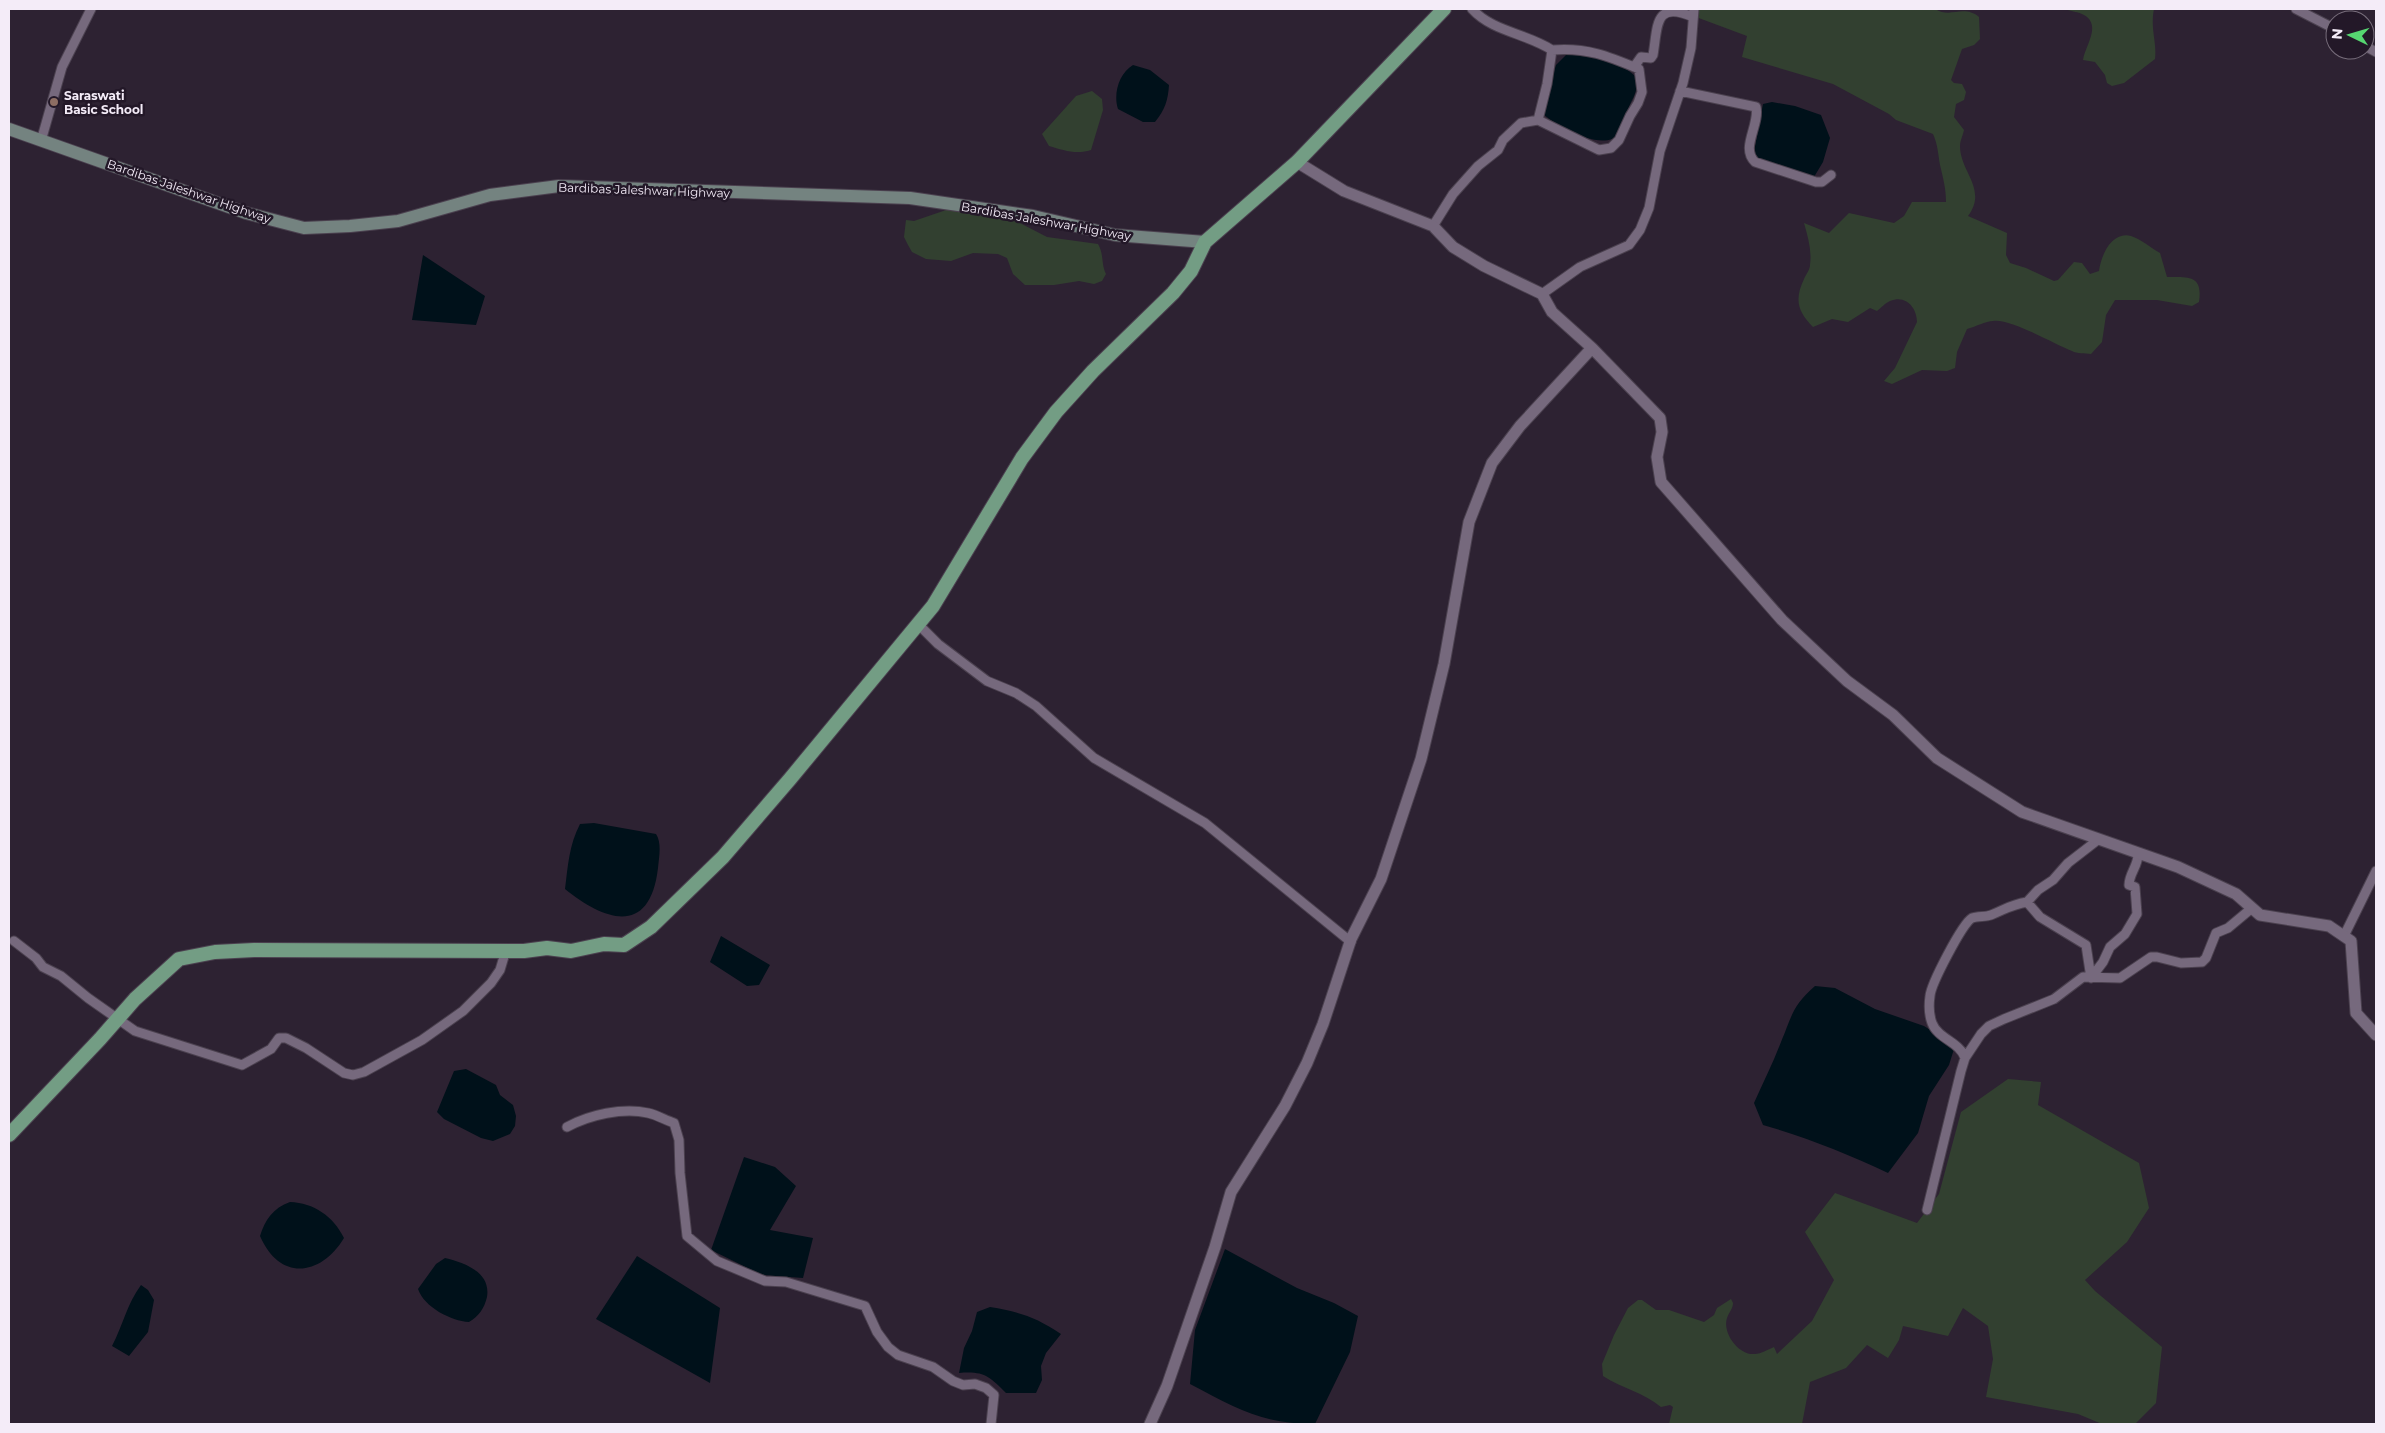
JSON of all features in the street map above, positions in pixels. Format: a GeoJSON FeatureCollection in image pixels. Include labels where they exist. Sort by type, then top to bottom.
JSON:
{"type":"FeatureCollection","features":[{"type":"Feature","properties":{"kind":"main road"},"geometry":{"type":"LineString","coordinates":[[9,1135],[100,1039],[117,1018],[179,959],[215,952],[377,949],[506,950],[546,948],[571,951],[604,944],[624,945],[652,928],[723,857],[933,606],[1022,458],[1056,412],[1093,371],[1172,293],[1191,271],[1205,242],[1297,162],[1444,9]]}},
{"type":"Feature","properties":{"kind":"main road","name":"Bardibas Jaleshwar Highway"},"geometry":{"type":"LineString","coordinates":[[9,129],[246,213],[304,228],[398,221],[490,195],[567,186],[910,198],[1034,216],[1115,235],[1205,242]]}},
{"type":"Feature","properties":{"kind":"street"},"geometry":{"type":"LineString","coordinates":[[41,141],[62,67],[91,9]]}},
{"type":"Feature","properties":{"kind":"street"},"geometry":{"type":"LineString","coordinates":[[1433,226],[1453,194],[1478,166],[1498,150],[1502,140],[1521,123],[1538,120],[1599,150],[1611,148],[1620,140],[1642,92],[1639,69],[1588,50],[1573,48],[1552,50],[1530,37],[1496,27],[1472,9]]}},
{"type":"Feature","properties":{"kind":"street"},"geometry":{"type":"LineString","coordinates":[[2296,9],[2325,24]]}},
{"type":"Feature","properties":{"kind":"street"},"geometry":{"type":"LineString","coordinates":[[1542,294],[1580,267],[1629,245],[1640,230],[1649,208],[1660,151],[1680,90],[1691,48],[1693,13],[1676,10],[1663,12],[1659,20],[1653,55],[1651,58],[1641,57],[1634,67]]}},
{"type":"Feature","properties":{"kind":"street"},"geometry":{"type":"LineString","coordinates":[[1538,120],[1547,84],[1552,50]]}},
{"type":"Feature","properties":{"kind":"street"},"geometry":{"type":"LineString","coordinates":[[1680,90],[1756,108],[1756,119],[1750,149],[1750,155],[1756,162],[1816,182],[1822,182],[1831,175]]}},
{"type":"Feature","properties":{"kind":"street"},"geometry":{"type":"LineString","coordinates":[[1297,162],[1344,191],[1433,226],[1453,248],[1484,266],[1542,294],[1552,312],[1592,348],[1660,418],[1662,432],[1657,456],[1661,482],[1782,620],[1847,681],[1893,715],[1937,758],[2022,812],[2178,867],[2236,894],[2260,915],[2329,926],[2351,941],[2356,1013],[2376,1035]]}},
{"type":"Feature","properties":{"kind":"street"},"geometry":{"type":"LineString","coordinates":[[1150,1424],[1167,1386],[1215,1248],[1231,1192],[1285,1106],[1307,1063],[1323,1024],[1351,942],[1381,878],[1421,759],[1444,664],[1469,522],[1492,463],[1520,426],[1592,348]]}},
{"type":"Feature","properties":{"kind":"street"},"geometry":{"type":"LineString","coordinates":[[918,624],[938,644],[987,681],[1016,693],[1036,706],[1094,758],[1205,822],[1351,942]]}},
{"type":"Feature","properties":{"kind":"street"},"geometry":{"type":"LineString","coordinates":[[1965,1058],[1963,1052],[1935,1030],[1931,1020],[1930,994],[1953,946],[1968,922],[1973,918],[1991,916],[2011,904],[2027,902],[2038,890],[2053,880],[2068,863],[2098,839]]}},
{"type":"Feature","properties":{"kind":"street"},"geometry":{"type":"LineString","coordinates":[[2091,978],[2103,962],[2110,947],[2125,934],[2137,914],[2136,892],[2134,887],[2129,885],[2129,879],[2138,859],[2138,853]]}},
{"type":"Feature","properties":{"kind":"street"},"geometry":{"type":"LineString","coordinates":[[2344,936],[2376,871]]}},
{"type":"Feature","properties":{"kind":"street"},"geometry":{"type":"LineString","coordinates":[[2027,902],[2040,917],[2086,945],[2091,978]]}},
{"type":"Feature","properties":{"kind":"street"},"geometry":{"type":"LineString","coordinates":[[1928,1210],[1938,1159],[1951,1117],[1955,1090],[1965,1058],[1981,1034],[1989,1026],[2054,999],[2083,978],[2120,978],[2151,957],[2157,956],[2181,963],[2202,962],[2206,958],[2216,933],[2228,928],[2252,908]]}},
{"type":"Feature","properties":{"kind":"street"},"geometry":{"type":"LineString","coordinates":[[14,941],[36,958],[43,967],[62,976],[88,998],[135,1031],[242,1065],[271,1049],[279,1038],[286,1038],[306,1048],[336,1069],[353,1075],[377,1066],[449,1022],[491,983],[500,970],[506,950]]}},
{"type":"Feature","properties":{"kind":"street"},"geometry":{"type":"LineString","coordinates":[[567,1127],[577,1121],[612,1112],[646,1113],[674,1123],[679,1140],[680,1173],[687,1236],[717,1261],[765,1281],[786,1282],[865,1306],[877,1332],[888,1347],[898,1355],[933,1367],[953,1381],[963,1385],[975,1384],[986,1388],[994,1395],[991,1424]]}},
{"type":"Feature","properties":{"kind":"green space"},"geometry":{"type":"Polygon","coordinates":[[[1698,9],[1935,9],[1946,13],[1962,11],[1973,13],[1979,17],[1980,39],[1974,45],[1962,49],[1951,80],[1954,83],[1962,84],[1966,92],[1964,100],[1956,104],[1954,117],[1964,130],[1960,144],[1961,155],[1974,189],[1973,206],[1968,216],[2007,233],[2006,255],[2010,263],[2054,281],[2058,280],[2074,262],[2082,263],[2090,274],[2099,271],[2102,258],[2113,241],[2124,235],[2135,237],[2160,253],[2167,277],[2188,278],[2196,282],[2200,293],[2199,302],[2192,306],[2157,300],[2115,300],[2106,315],[2102,342],[2091,354],[2074,352],[2010,323],[2001,321],[1987,322],[1967,329],[1957,352],[1955,368],[1947,371],[1922,370],[1892,384],[1884,381],[1895,368],[1917,322],[1913,307],[1906,301],[1896,299],[1888,302],[1877,311],[1870,308],[1848,322],[1832,319],[1813,327],[1801,311],[1798,299],[1801,286],[1809,269],[1810,260],[1809,244],[1804,223],[1829,233],[1849,213],[1894,223],[1904,216],[1912,202],[1946,202],[1937,146],[1933,134],[1896,120],[1889,114],[1833,84],[1742,57],[1747,36],[1696,17],[1698,9]]]}},
{"type":"Feature","properties":{"kind":"green space"},"geometry":{"type":"Polygon","coordinates":[[[2064,9],[2154,9],[2155,59],[2124,83],[2112,86],[2107,83],[2105,75],[2095,62],[2083,60],[2092,30],[2092,24],[2089,19],[2082,14],[2064,9]]]}},
{"type":"Feature","properties":{"kind":"green space"},"geometry":{"type":"Polygon","coordinates":[[[1092,91],[1102,99],[1103,110],[1091,150],[1075,152],[1049,146],[1042,134],[1076,96],[1092,91]]]}},
{"type":"Feature","properties":{"kind":"green space"},"geometry":{"type":"Polygon","coordinates":[[[949,209],[974,215],[1010,218],[1047,237],[1098,244],[1106,274],[1102,281],[1094,284],[1079,281],[1054,285],[1025,285],[1013,274],[1007,258],[998,254],[973,253],[951,261],[926,259],[912,252],[904,237],[906,220],[914,221],[949,209]]]}},
{"type":"Feature","properties":{"kind":"green space"},"geometry":{"type":"Polygon","coordinates":[[[2008,1079],[2041,1082],[2038,1105],[2139,1163],[2149,1208],[2127,1242],[2085,1280],[2095,1291],[2162,1347],[2156,1403],[2135,1424],[2102,1424],[2078,1414],[1986,1397],[1993,1359],[1988,1326],[1963,1308],[1948,1336],[1903,1326],[1899,1340],[1888,1358],[1867,1345],[1846,1368],[1810,1382],[1802,1424],[1669,1424],[1673,1407],[1670,1405],[1661,1407],[1603,1376],[1602,1364],[1614,1335],[1628,1308],[1638,1300],[1642,1300],[1656,1310],[1669,1310],[1704,1322],[1714,1315],[1717,1308],[1731,1299],[1733,1305],[1726,1324],[1729,1337],[1733,1342],[1749,1354],[1760,1353],[1774,1347],[1777,1354],[1812,1321],[1834,1280],[1805,1232],[1835,1193],[1917,1223],[1939,1194],[1961,1112],[2008,1079]]]}},
{"type":"Feature","properties":{"kind":"water"},"geometry":{"type":"Polygon","coordinates":[[[1570,51],[1613,63],[1635,76],[1637,85],[1634,97],[1622,129],[1612,139],[1602,141],[1580,136],[1542,113],[1556,65],[1570,51]]]}},
{"type":"Feature","properties":{"kind":"water"},"geometry":{"type":"Polygon","coordinates":[[[1133,65],[1150,70],[1169,85],[1165,105],[1155,122],[1143,122],[1118,109],[1116,97],[1118,84],[1124,73],[1133,65]]]}},
{"type":"Feature","properties":{"kind":"water"},"geometry":{"type":"Polygon","coordinates":[[[1772,102],[1795,106],[1821,115],[1830,138],[1823,162],[1814,177],[1753,157],[1763,104],[1772,102]]]}},
{"type":"Feature","properties":{"kind":"water"},"geometry":{"type":"Polygon","coordinates":[[[423,255],[485,296],[476,325],[412,320],[423,255]]]}},
{"type":"Feature","properties":{"kind":"water"},"geometry":{"type":"Polygon","coordinates":[[[594,823],[656,834],[658,838],[660,846],[658,868],[653,890],[646,905],[636,913],[624,916],[610,915],[580,900],[565,889],[576,832],[580,824],[594,823]]]}},
{"type":"Feature","properties":{"kind":"water"},"geometry":{"type":"Polygon","coordinates":[[[721,936],[770,965],[759,985],[747,986],[710,962],[721,936]]]}},
{"type":"Feature","properties":{"kind":"water"},"geometry":{"type":"Polygon","coordinates":[[[1815,986],[1835,988],[1875,1009],[1924,1026],[1946,1040],[1954,1049],[1949,1065],[1929,1096],[1918,1133],[1888,1173],[1826,1146],[1763,1125],[1754,1103],[1775,1058],[1793,1012],[1807,993],[1815,986]]]}},
{"type":"Feature","properties":{"kind":"water"},"geometry":{"type":"Polygon","coordinates":[[[466,1069],[496,1085],[500,1095],[513,1105],[516,1116],[515,1126],[510,1134],[493,1141],[481,1138],[444,1119],[437,1112],[454,1071],[466,1069]]]}},
{"type":"Feature","properties":{"kind":"water"},"geometry":{"type":"Polygon","coordinates":[[[744,1157],[775,1167],[796,1186],[770,1230],[813,1238],[803,1278],[762,1275],[711,1250],[744,1157]]]}},
{"type":"Feature","properties":{"kind":"water"},"geometry":{"type":"Polygon","coordinates":[[[290,1202],[307,1205],[322,1212],[340,1230],[344,1238],[335,1251],[313,1266],[289,1267],[278,1261],[268,1251],[260,1236],[270,1215],[290,1202]]]}},
{"type":"Feature","properties":{"kind":"water"},"geometry":{"type":"Polygon","coordinates":[[[1225,1249],[1297,1288],[1334,1303],[1358,1316],[1350,1352],[1315,1424],[1264,1418],[1236,1407],[1190,1384],[1195,1330],[1225,1249]]]}},
{"type":"Feature","properties":{"kind":"water"},"geometry":{"type":"Polygon","coordinates":[[[637,1256],[720,1308],[710,1383],[596,1319],[637,1256]]]}},
{"type":"Feature","properties":{"kind":"water"},"geometry":{"type":"Polygon","coordinates":[[[445,1258],[475,1270],[485,1281],[487,1297],[484,1305],[481,1312],[469,1322],[454,1319],[439,1312],[426,1302],[418,1289],[436,1264],[445,1258]]]}},
{"type":"Feature","properties":{"kind":"water"},"geometry":{"type":"Polygon","coordinates":[[[141,1285],[148,1290],[154,1300],[148,1332],[129,1356],[112,1346],[132,1300],[141,1285]]]}},
{"type":"Feature","properties":{"kind":"water"},"geometry":{"type":"Polygon","coordinates":[[[990,1307],[1027,1316],[1044,1323],[1061,1334],[1046,1353],[1041,1366],[1042,1380],[1036,1393],[1006,1393],[986,1376],[974,1373],[959,1373],[964,1348],[972,1331],[977,1312],[990,1307]]]}},
{"type":"Feature","properties":{"kind":"place","name":"Saraswati Basic School"},"geometry":{"type":"Point","coordinates":[54,102]}}]}
